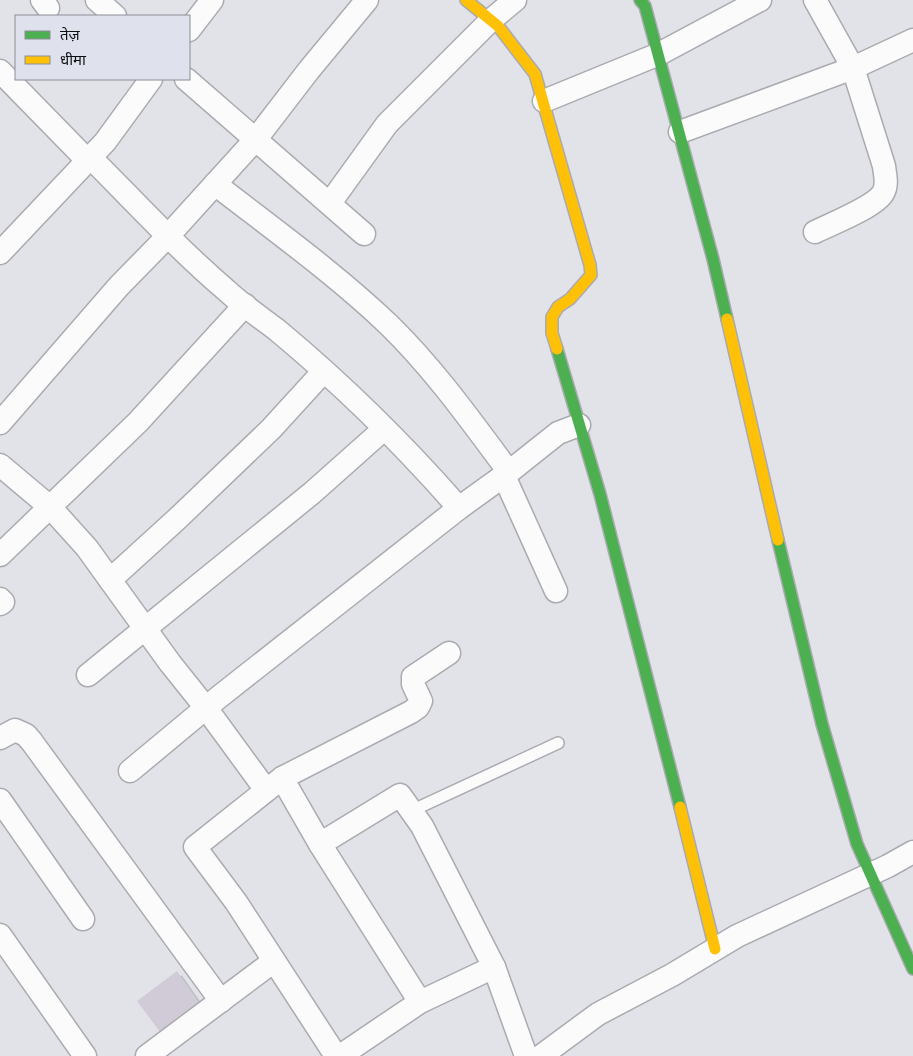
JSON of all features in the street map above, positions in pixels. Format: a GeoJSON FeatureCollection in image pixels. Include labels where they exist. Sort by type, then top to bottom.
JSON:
{"type":"FeatureCollection","features":[{"type":"Feature","properties":{"kind":"street"},"geometry":{"type":"LineString","coordinates":[[97,0],[114,15]]}},
{"type":"Feature","properties":{"kind":"street"},"geometry":{"type":"LineString","coordinates":[[190,29],[212,0]]}},
{"type":"Feature","properties":{"kind":"street"},"geometry":{"type":"LineString","coordinates":[[0,423],[120,286],[256,139],[308,70],[367,0]]}},
{"type":"Feature","properties":{"kind":"street"},"geometry":{"type":"LineString","coordinates":[[466,0],[498,26],[535,74],[590,265],[591,275],[570,299],[558,307],[552,317],[552,333],[600,494],[714,949]]}},
{"type":"Feature","properties":{"kind":"street"},"geometry":{"type":"LineString","coordinates":[[330,204],[372,142],[387,124],[491,20],[515,0]]}},
{"type":"Feature","properties":{"kind":"street"},"geometry":{"type":"LineString","coordinates":[[640,0],[645,6],[659,54],[713,259],[769,506],[822,724],[856,844],[913,969]]}},
{"type":"Feature","properties":{"kind":"street"},"geometry":{"type":"LineString","coordinates":[[544,101],[659,54],[760,0]]}},
{"type":"Feature","properties":{"kind":"street"},"geometry":{"type":"LineString","coordinates":[[815,0],[852,68],[884,166],[885,188],[873,204],[815,232]]}},
{"type":"Feature","properties":{"kind":"street"},"geometry":{"type":"LineString","coordinates":[[680,132],[852,68],[913,40]]}},
{"type":"Feature","properties":{"kind":"street"},"geometry":{"type":"LineString","coordinates":[[0,71],[168,236],[227,291],[278,331],[424,467],[459,508]]}},
{"type":"Feature","properties":{"kind":"street"},"geometry":{"type":"LineString","coordinates":[[1,248],[89,159],[120,122],[150,80]]}},
{"type":"Feature","properties":{"kind":"street"},"geometry":{"type":"LineString","coordinates":[[187,80],[364,234]]}},
{"type":"Feature","properties":{"kind":"street"},"geometry":{"type":"LineString","coordinates":[[215,184],[350,290],[388,325],[440,380],[507,474],[556,591]]}},
{"type":"Feature","properties":{"kind":"street"},"geometry":{"type":"LineString","coordinates":[[0,555],[138,422],[245,305]]}},
{"type":"Feature","properties":{"kind":"street"},"geometry":{"type":"LineString","coordinates":[[110,580],[271,429],[323,372]]}},
{"type":"Feature","properties":{"kind":"street"},"geometry":{"type":"LineString","coordinates":[[130,771],[206,708],[459,508],[507,474],[558,433],[579,425]]}},
{"type":"Feature","properties":{"kind":"street"},"geometry":{"type":"LineString","coordinates":[[88,675],[312,493],[384,429]]}},
{"type":"Feature","properties":{"kind":"street"},"geometry":{"type":"LineString","coordinates":[[0,465],[23,482],[50,507],[87,548],[206,708],[274,784],[320,844],[420,1002]]}},
{"type":"Feature","properties":{"kind":"street"},"geometry":{"type":"LineString","coordinates":[[0,599],[2,602],[0,604]]}},
{"type":"Feature","properties":{"kind":"street"},"geometry":{"type":"LineString","coordinates":[[336,1056],[236,902],[195,847],[274,784],[418,707],[421,701],[413,684],[413,677],[449,653]]}},
{"type":"Feature","properties":{"kind":"street"},"geometry":{"type":"LineString","coordinates":[[0,738],[15,730],[26,735],[32,742],[221,1001]]}},
{"type":"Feature","properties":{"kind":"street"},"geometry":{"type":"LineString","coordinates":[[320,844],[400,795],[422,826],[494,967],[526,1056]]}},
{"type":"Feature","properties":{"kind":"street"},"geometry":{"type":"LineString","coordinates":[[0,800],[83,919]]}},
{"type":"Feature","properties":{"kind":"street"},"geometry":{"type":"LineString","coordinates":[[541,1056],[598,1014],[672,975],[736,936],[913,852]]}},
{"type":"Feature","properties":{"kind":"street"},"geometry":{"type":"LineString","coordinates":[[0,935],[85,1056]]}},
{"type":"Feature","properties":{"kind":"street"},"geometry":{"type":"LineString","coordinates":[[147,1056],[274,960]]}},
{"type":"Feature","properties":{"kind":"street"},"geometry":{"type":"LineString","coordinates":[[340,1056],[420,1002],[494,967]]}},
{"type":"Feature","properties":{"kind":"lane"},"geometry":{"type":"LineString","coordinates":[[411,811],[558,743]]}},
{"type":"Feature","properties":{"kind":"building"},"geometry":{"type":"Polygon","coordinates":[[[177,971],[202,1007],[163,1036],[137,1001],[177,971]]]}},
{"type":"Feature","properties":{"kind":"traffic: fast"},"geometry":{"type":"LineString","coordinates":[[640,0],[645,6],[713,259],[727,319]]}},
{"type":"Feature","properties":{"kind":"traffic: fast"},"geometry":{"type":"LineString","coordinates":[[557,349],[600,494],[680,807]]}},
{"type":"Feature","properties":{"kind":"traffic: fast"},"geometry":{"type":"LineString","coordinates":[[778,540],[822,724],[857,844],[913,969]]}},
{"type":"Feature","properties":{"kind":"traffic: slow"},"geometry":{"type":"LineString","coordinates":[[466,0],[498,26],[535,74],[590,265],[591,275],[570,299],[558,307],[552,317],[552,333],[557,349]]}},
{"type":"Feature","properties":{"kind":"traffic: slow"},"geometry":{"type":"LineString","coordinates":[[727,319],[778,540]]}},
{"type":"Feature","properties":{"kind":"traffic: slow"},"geometry":{"type":"LineString","coordinates":[[680,807],[715,949]]}}]}
